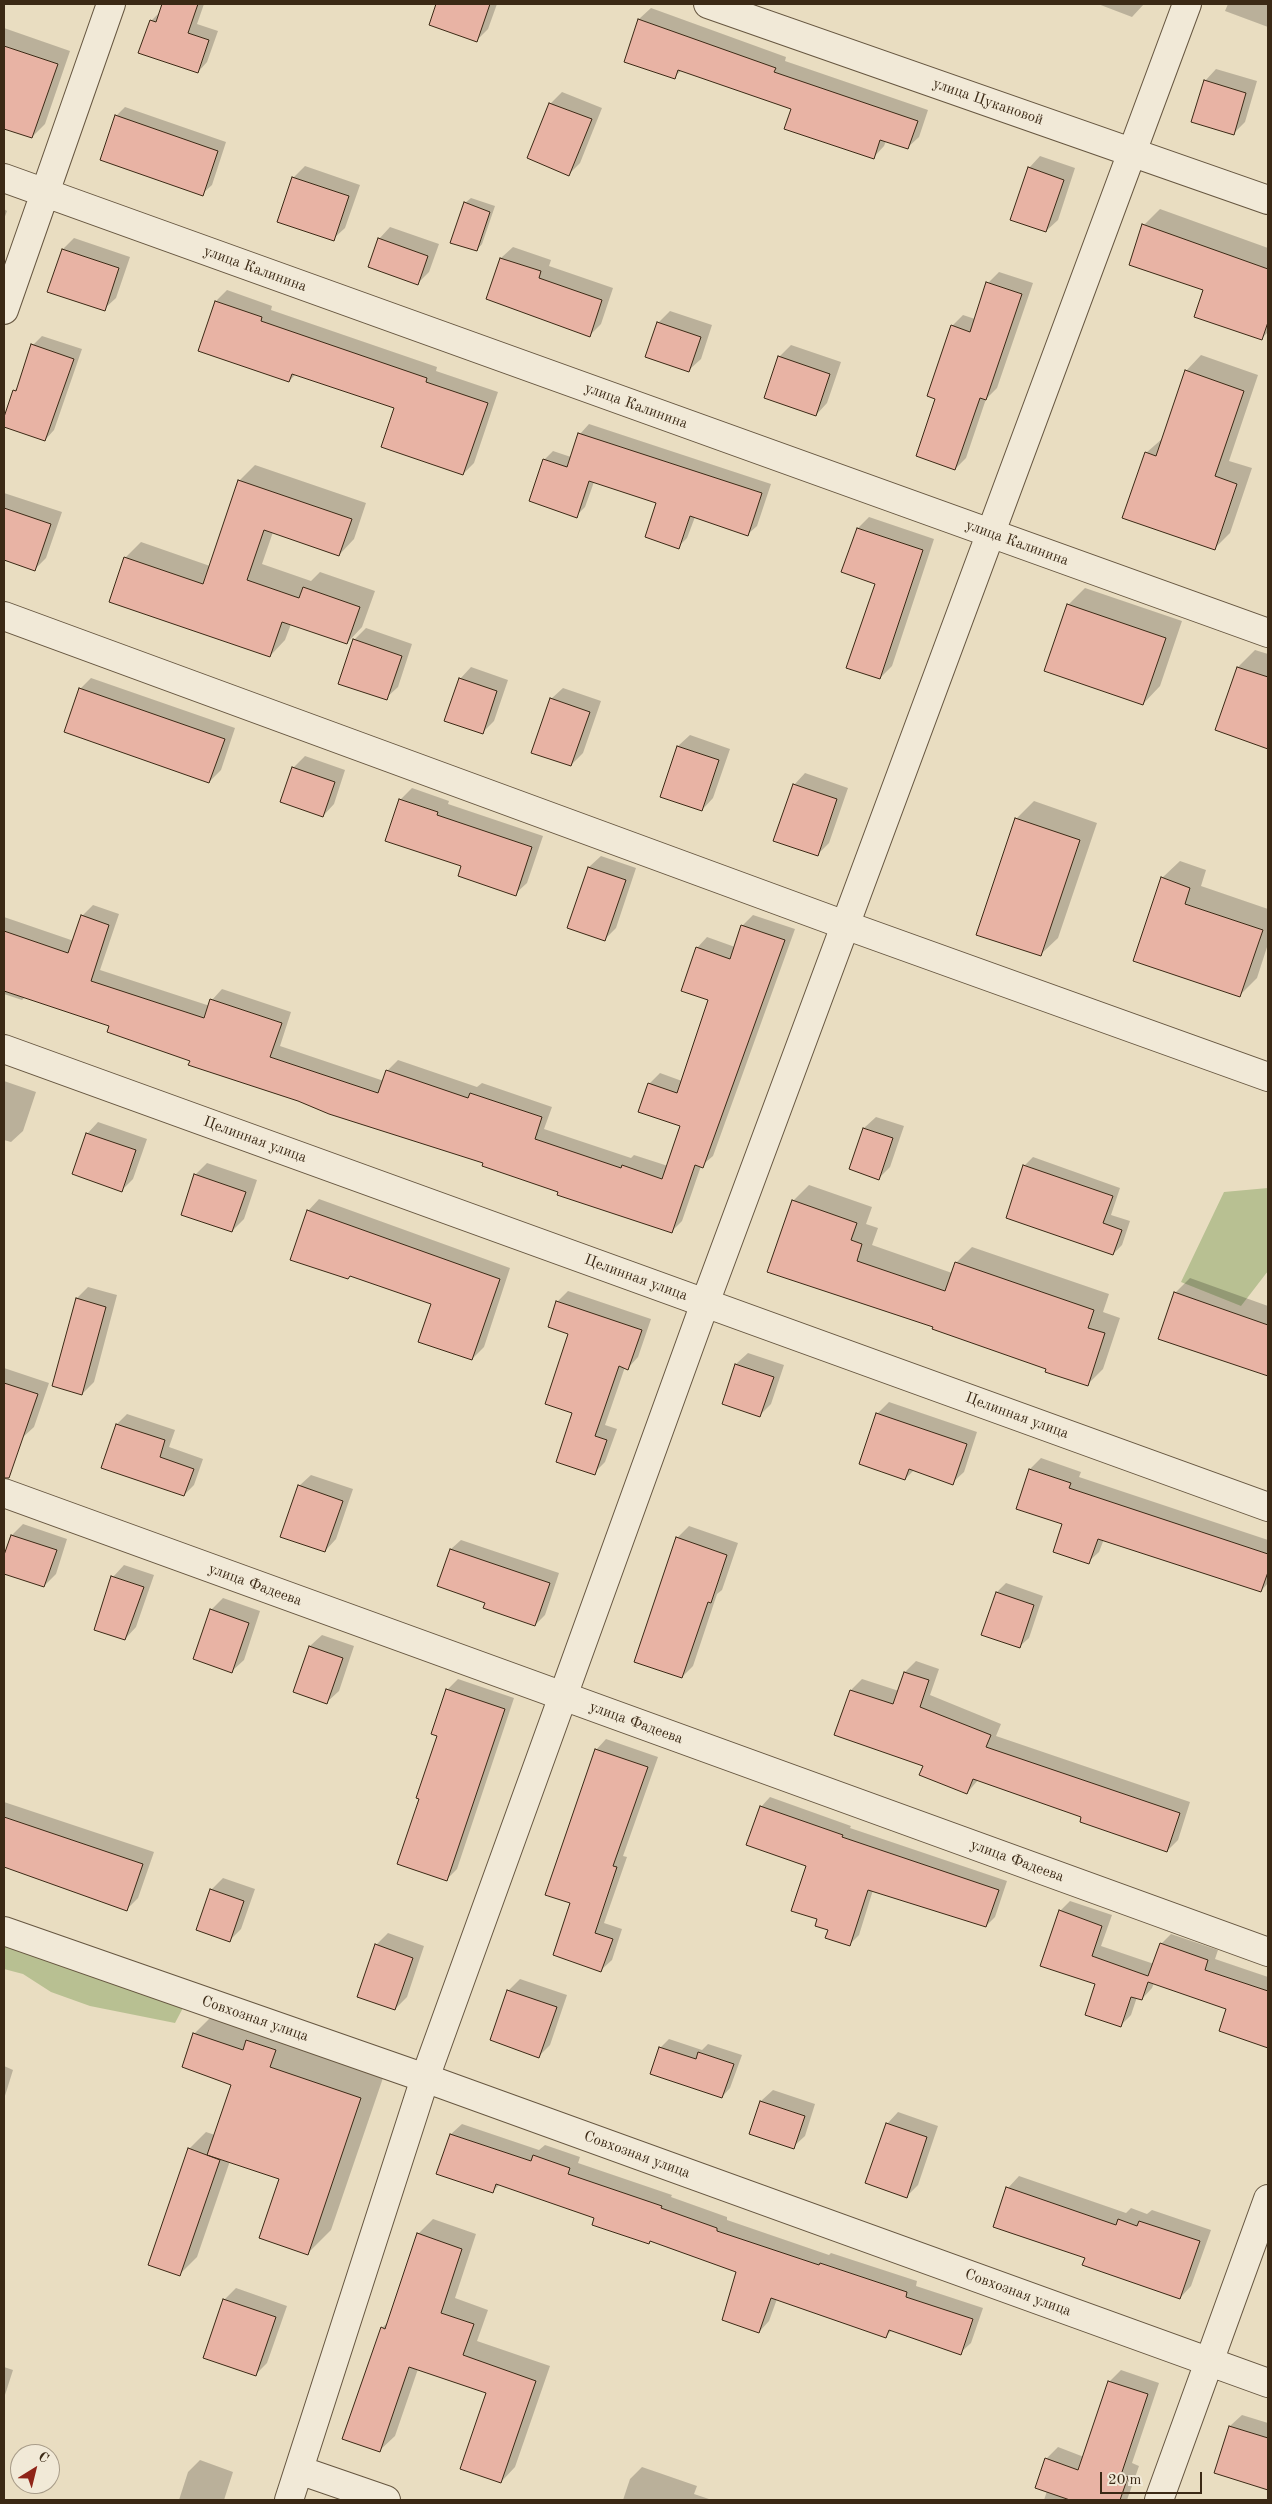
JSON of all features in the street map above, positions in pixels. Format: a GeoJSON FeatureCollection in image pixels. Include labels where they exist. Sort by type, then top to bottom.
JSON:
{"type":"FeatureCollection","features":[{"type":"Feature","properties":{"kind":"street"},"geometry":{"type":"LineString","coordinates":[[4,310],[111,4]]}},
{"type":"Feature","properties":{"kind":"street","name":"улица Цукановой"},"geometry":{"type":"LineString","coordinates":[[708,4],[762,13],[1131,152],[1268,200]]}},
{"type":"Feature","properties":{"kind":"street"},"geometry":{"type":"LineString","coordinates":[[289,2500],[425,2078],[705,1302],[1187,4]]}},
{"type":"Feature","properties":{"kind":"street","name":"улица Калинина"},"geometry":{"type":"LineString","coordinates":[[4,178],[1268,633]]}},
{"type":"Feature","properties":{"kind":"street"},"geometry":{"type":"LineString","coordinates":[[4,616],[845,925],[1268,1077]]}},
{"type":"Feature","properties":{"kind":"street","name":"Целинная улица"},"geometry":{"type":"LineString","coordinates":[[4,1048],[1268,1507]]}},
{"type":"Feature","properties":{"kind":"street","name":"улица Фадеева"},"geometry":{"type":"LineString","coordinates":[[4,1493],[1268,1952]]}},
{"type":"Feature","properties":{"kind":"street","name":"Совхозная улица"},"geometry":{"type":"LineString","coordinates":[[4,1931],[425,2078],[1268,2384]]}},
{"type":"Feature","properties":{"kind":"street"},"geometry":{"type":"LineString","coordinates":[[1159,2500],[1268,2199]]}},
{"type":"Feature","properties":{"kind":"street"},"geometry":{"type":"LineString","coordinates":[[299,2470],[386,2500]]}},
{"type":"Feature","properties":{"kind":"green space"},"geometry":{"type":"Polygon","coordinates":[[[1268,1188],[1268,1271],[1241,1306],[1181,1282],[1224,1192],[1268,1188]]]}},
{"type":"Feature","properties":{"kind":"green space"},"geometry":{"type":"Polygon","coordinates":[[[4,1942],[184,2006],[175,2023],[90,2006],[51,1992],[23,1974],[4,1969],[4,1942]]]}},
{"type":"Feature","properties":{"kind":"building"},"geometry":{"type":"Polygon","coordinates":[[[162,4],[198,4],[188,33],[209,40],[198,73],[138,53],[150,20],[156,22],[162,4]]]}},
{"type":"Feature","properties":{"kind":"building"},"geometry":{"type":"Polygon","coordinates":[[[436,4],[490,4],[477,42],[429,25],[436,4]]]}},
{"type":"Feature","properties":{"kind":"building"},"geometry":{"type":"Polygon","coordinates":[[[638,19],[776,68],[774,72],[918,121],[908,149],[880,140],[874,159],[784,129],[791,109],[678,70],[675,79],[624,62],[638,19]]]}},
{"type":"Feature","properties":{"kind":"building"},"geometry":{"type":"Polygon","coordinates":[[[4,46],[58,64],[32,138],[4,129],[4,46]]]}},
{"type":"Feature","properties":{"kind":"building"},"geometry":{"type":"Polygon","coordinates":[[[1204,80],[1246,93],[1234,135],[1191,122],[1204,80]]]}},
{"type":"Feature","properties":{"kind":"building"},"geometry":{"type":"Polygon","coordinates":[[[549,103],[592,119],[569,176],[527,158],[549,103]]]}},
{"type":"Feature","properties":{"kind":"building"},"geometry":{"type":"Polygon","coordinates":[[[115,115],[218,151],[203,196],[100,160],[115,115]]]}},
{"type":"Feature","properties":{"kind":"building"},"geometry":{"type":"Polygon","coordinates":[[[1028,167],[1064,180],[1046,232],[1010,220],[1028,167]]]}},
{"type":"Feature","properties":{"kind":"building"},"geometry":{"type":"Polygon","coordinates":[[[292,177],[349,196],[334,241],[277,222],[292,177]]]}},
{"type":"Feature","properties":{"kind":"building"},"geometry":{"type":"Polygon","coordinates":[[[464,202],[490,212],[477,251],[450,243],[464,202]]]}},
{"type":"Feature","properties":{"kind":"building"},"geometry":{"type":"Polygon","coordinates":[[[1142,224],[1268,269],[1268,322],[1262,340],[1194,317],[1203,290],[1129,265],[1142,224]]]}},
{"type":"Feature","properties":{"kind":"building"},"geometry":{"type":"Polygon","coordinates":[[[378,238],[428,256],[418,285],[368,267],[378,238]]]}},
{"type":"Feature","properties":{"kind":"building"},"geometry":{"type":"Polygon","coordinates":[[[62,249],[119,268],[105,311],[47,292],[62,249]]]}},
{"type":"Feature","properties":{"kind":"building"},"geometry":{"type":"Polygon","coordinates":[[[500,258],[541,271],[539,278],[602,300],[590,337],[486,299],[500,258]]]}},
{"type":"Feature","properties":{"kind":"building"},"geometry":{"type":"Polygon","coordinates":[[[986,282],[1022,294],[986,400],[980,398],[955,470],[916,456],[935,399],[927,396],[951,325],[970,332],[986,282]]]}},
{"type":"Feature","properties":{"kind":"building"},"geometry":{"type":"Polygon","coordinates":[[[215,301],[262,317],[261,321],[427,378],[426,382],[488,403],[463,475],[381,447],[394,408],[292,374],[289,382],[198,351],[215,301]]]}},
{"type":"Feature","properties":{"kind":"building"},"geometry":{"type":"Polygon","coordinates":[[[657,322],[701,337],[689,372],[645,357],[657,322]]]}},
{"type":"Feature","properties":{"kind":"building"},"geometry":{"type":"Polygon","coordinates":[[[31,344],[74,359],[45,441],[4,427],[4,417],[13,390],[16,391],[31,344]]]}},
{"type":"Feature","properties":{"kind":"building"},"geometry":{"type":"Polygon","coordinates":[[[778,356],[830,374],[816,416],[764,398],[778,356]]]}},
{"type":"Feature","properties":{"kind":"building"},"geometry":{"type":"Polygon","coordinates":[[[1185,370],[1244,391],[1215,476],[1237,484],[1215,550],[1122,518],[1145,452],[1156,456],[1185,370]]]}},
{"type":"Feature","properties":{"kind":"building"},"geometry":{"type":"Polygon","coordinates":[[[578,433],[762,493],[748,536],[690,516],[679,549],[645,537],[656,503],[589,481],[577,518],[529,501],[543,459],[567,467],[578,433]]]}},
{"type":"Feature","properties":{"kind":"building"},"geometry":{"type":"Polygon","coordinates":[[[238,480],[352,519],[339,556],[264,530],[247,580],[299,598],[303,587],[360,607],[347,644],[282,622],[270,657],[109,602],[124,557],[203,584],[238,480]]]}},
{"type":"Feature","properties":{"kind":"building"},"geometry":{"type":"Polygon","coordinates":[[[4,508],[51,524],[35,571],[4,560],[4,508]]]}},
{"type":"Feature","properties":{"kind":"building"},"geometry":{"type":"Polygon","coordinates":[[[857,528],[923,550],[880,679],[846,668],[875,584],[841,572],[857,528]]]}},
{"type":"Feature","properties":{"kind":"building"},"geometry":{"type":"Polygon","coordinates":[[[1067,604],[1166,638],[1143,705],[1044,671],[1067,604]]]}},
{"type":"Feature","properties":{"kind":"building"},"geometry":{"type":"Polygon","coordinates":[[[353,639],[402,656],[387,700],[338,684],[353,639]]]}},
{"type":"Feature","properties":{"kind":"building"},"geometry":{"type":"Polygon","coordinates":[[[1237,667],[1268,677],[1268,749],[1215,730],[1237,667]]]}},
{"type":"Feature","properties":{"kind":"building"},"geometry":{"type":"Polygon","coordinates":[[[459,678],[497,691],[483,734],[444,721],[459,678]]]}},
{"type":"Feature","properties":{"kind":"building"},"geometry":{"type":"Polygon","coordinates":[[[79,688],[225,739],[209,783],[64,732],[79,688]]]}},
{"type":"Feature","properties":{"kind":"building"},"geometry":{"type":"Polygon","coordinates":[[[550,698],[590,712],[571,766],[531,753],[550,698]]]}},
{"type":"Feature","properties":{"kind":"building"},"geometry":{"type":"Polygon","coordinates":[[[677,746],[719,760],[702,811],[660,797],[677,746]]]}},
{"type":"Feature","properties":{"kind":"building"},"geometry":{"type":"Polygon","coordinates":[[[292,767],[335,782],[323,817],[280,802],[292,767]]]}},
{"type":"Feature","properties":{"kind":"building"},"geometry":{"type":"Polygon","coordinates":[[[793,784],[837,799],[818,856],[773,841],[793,784]]]}},
{"type":"Feature","properties":{"kind":"building"},"geometry":{"type":"Polygon","coordinates":[[[399,799],[438,812],[437,815],[532,847],[516,896],[458,876],[461,866],[385,841],[399,799]]]}},
{"type":"Feature","properties":{"kind":"building"},"geometry":{"type":"Polygon","coordinates":[[[1015,818],[1080,840],[1041,956],[976,935],[1015,818]]]}},
{"type":"Feature","properties":{"kind":"building"},"geometry":{"type":"Polygon","coordinates":[[[588,867],[626,880],[605,941],[567,928],[588,867]]]}},
{"type":"Feature","properties":{"kind":"building"},"geometry":{"type":"Polygon","coordinates":[[[1161,877],[1190,888],[1185,904],[1263,930],[1240,997],[1133,961],[1161,877]]]}},
{"type":"Feature","properties":{"kind":"building"},"geometry":{"type":"Polygon","coordinates":[[[81,915],[109,925],[91,981],[204,1018],[210,999],[282,1023],[270,1057],[378,1093],[386,1070],[468,1098],[470,1093],[542,1117],[535,1139],[621,1168],[622,1165],[662,1179],[680,1126],[638,1112],[648,1083],[677,1093],[708,1000],[681,991],[696,947],[730,959],[741,925],[785,940],[703,1168],[695,1165],[672,1233],[557,1195],[558,1192],[482,1166],[483,1163],[329,1114],[298,1101],[188,1065],[190,1061],[107,1032],[109,1026],[4,991],[4,931],[68,953],[81,915]]]}},
{"type":"Feature","properties":{"kind":"building"},"geometry":{"type":"Polygon","coordinates":[[[863,1128],[893,1138],[879,1180],[849,1169],[863,1128]]]}},
{"type":"Feature","properties":{"kind":"building"},"geometry":{"type":"Polygon","coordinates":[[[86,1133],[136,1150],[122,1192],[72,1174],[86,1133]]]}},
{"type":"Feature","properties":{"kind":"building"},"geometry":{"type":"Polygon","coordinates":[[[1023,1165],[1113,1196],[1103,1223],[1122,1230],[1113,1255],[1006,1218],[1023,1165]]]}},
{"type":"Feature","properties":{"kind":"building"},"geometry":{"type":"Polygon","coordinates":[[[194,1174],[246,1192],[232,1232],[181,1215],[194,1174]]]}},
{"type":"Feature","properties":{"kind":"building"},"geometry":{"type":"Polygon","coordinates":[[[792,1200],[857,1223],[851,1240],[862,1244],[857,1261],[945,1291],[955,1262],[1094,1310],[1088,1328],[1105,1333],[1088,1386],[1045,1372],[1046,1369],[932,1329],[933,1327],[767,1272],[792,1200]]]}},
{"type":"Feature","properties":{"kind":"building"},"geometry":{"type":"Polygon","coordinates":[[[307,1210],[500,1279],[472,1360],[418,1342],[431,1304],[350,1276],[348,1279],[290,1260],[307,1210]]]}},
{"type":"Feature","properties":{"kind":"building"},"geometry":{"type":"Polygon","coordinates":[[[1174,1292],[1268,1325],[1268,1376],[1158,1339],[1174,1292]]]}},
{"type":"Feature","properties":{"kind":"building"},"geometry":{"type":"Polygon","coordinates":[[[76,1298],[106,1307],[82,1395],[52,1386],[76,1298]]]}},
{"type":"Feature","properties":{"kind":"building"},"geometry":{"type":"Polygon","coordinates":[[[556,1301],[642,1330],[628,1370],[619,1366],[595,1436],[607,1440],[595,1475],[556,1462],[572,1413],[545,1404],[568,1334],[548,1327],[556,1301]]]}},
{"type":"Feature","properties":{"kind":"building"},"geometry":{"type":"Polygon","coordinates":[[[735,1364],[774,1377],[760,1417],[722,1404],[735,1364]]]}},
{"type":"Feature","properties":{"kind":"building"},"geometry":{"type":"Polygon","coordinates":[[[4,1383],[38,1394],[9,1478],[4,1478],[4,1383]]]}},
{"type":"Feature","properties":{"kind":"building"},"geometry":{"type":"Polygon","coordinates":[[[876,1413],[967,1444],[953,1485],[909,1469],[905,1480],[859,1464],[876,1413]]]}},
{"type":"Feature","properties":{"kind":"building"},"geometry":{"type":"Polygon","coordinates":[[[116,1424],[165,1440],[160,1457],[194,1469],[184,1496],[101,1468],[116,1424]]]}},
{"type":"Feature","properties":{"kind":"building"},"geometry":{"type":"Polygon","coordinates":[[[1029,1469],[1071,1483],[1069,1488],[1268,1554],[1268,1572],[1261,1592],[1098,1539],[1089,1564],[1053,1552],[1062,1524],[1016,1509],[1029,1469]]]}},
{"type":"Feature","properties":{"kind":"building"},"geometry":{"type":"Polygon","coordinates":[[[298,1485],[343,1501],[325,1552],[280,1537],[298,1485]]]}},
{"type":"Feature","properties":{"kind":"building"},"geometry":{"type":"Polygon","coordinates":[[[11,1535],[57,1550],[44,1587],[4,1574],[4,1555],[11,1535]]]}},
{"type":"Feature","properties":{"kind":"building"},"geometry":{"type":"Polygon","coordinates":[[[676,1537],[727,1555],[711,1603],[708,1602],[682,1678],[634,1662],[676,1537]]]}},
{"type":"Feature","properties":{"kind":"building"},"geometry":{"type":"Polygon","coordinates":[[[450,1549],[550,1583],[535,1626],[483,1608],[485,1603],[437,1586],[450,1549]]]}},
{"type":"Feature","properties":{"kind":"building"},"geometry":{"type":"Polygon","coordinates":[[[111,1576],[144,1587],[125,1640],[94,1630],[111,1576]]]}},
{"type":"Feature","properties":{"kind":"building"},"geometry":{"type":"Polygon","coordinates":[[[996,1592],[1034,1605],[1020,1648],[981,1635],[996,1592]]]}},
{"type":"Feature","properties":{"kind":"building"},"geometry":{"type":"Polygon","coordinates":[[[210,1609],[249,1623],[232,1673],[193,1659],[210,1609]]]}},
{"type":"Feature","properties":{"kind":"building"},"geometry":{"type":"Polygon","coordinates":[[[309,1646],[343,1658],[327,1704],[293,1692],[309,1646]]]}},
{"type":"Feature","properties":{"kind":"building"},"geometry":{"type":"Polygon","coordinates":[[[904,1672],[929,1680],[920,1707],[991,1735],[986,1747],[1180,1813],[1167,1852],[1080,1822],[1081,1817],[973,1779],[967,1794],[919,1775],[923,1766],[834,1735],[850,1690],[893,1704],[904,1672]]]}},
{"type":"Feature","properties":{"kind":"building"},"geometry":{"type":"Polygon","coordinates":[[[446,1689],[505,1709],[447,1881],[397,1864],[419,1799],[416,1798],[437,1736],[431,1734],[446,1689]]]}},
{"type":"Feature","properties":{"kind":"building"},"geometry":{"type":"Polygon","coordinates":[[[595,1749],[648,1767],[613,1866],[617,1867],[595,1933],[613,1939],[601,1972],[553,1955],[570,1903],[545,1895],[595,1749]]]}},
{"type":"Feature","properties":{"kind":"building"},"geometry":{"type":"Polygon","coordinates":[[[760,1806],[843,1835],[842,1837],[999,1890],[986,1927],[868,1890],[850,1946],[825,1938],[828,1930],[815,1926],[817,1919],[791,1911],[806,1866],[746,1845],[760,1806]]]}},
{"type":"Feature","properties":{"kind":"building"},"geometry":{"type":"Polygon","coordinates":[[[4,1817],[143,1864],[127,1911],[4,1867],[4,1817]]]}},
{"type":"Feature","properties":{"kind":"building"},"geometry":{"type":"Polygon","coordinates":[[[210,1889],[244,1901],[230,1942],[196,1930],[210,1889]]]}},
{"type":"Feature","properties":{"kind":"building"},"geometry":{"type":"Polygon","coordinates":[[[1059,1910],[1102,1926],[1092,1956],[1148,1976],[1160,1943],[1208,1960],[1205,1970],[1268,1991],[1268,2048],[1219,2031],[1226,2009],[1148,1982],[1142,2000],[1131,1997],[1121,2027],[1085,2015],[1095,1984],[1040,1966],[1059,1910]]]}},
{"type":"Feature","properties":{"kind":"building"},"geometry":{"type":"Polygon","coordinates":[[[375,1944],[413,1958],[395,2010],[357,1997],[375,1944]]]}},
{"type":"Feature","properties":{"kind":"building"},"geometry":{"type":"Polygon","coordinates":[[[507,1990],[557,2007],[539,2058],[490,2040],[507,1990]]]}},
{"type":"Feature","properties":{"kind":"building"},"geometry":{"type":"Polygon","coordinates":[[[193,2033],[243,2050],[246,2040],[276,2050],[270,2067],[361,2098],[308,2255],[259,2238],[279,2179],[207,2155],[231,2085],[182,2067],[193,2033]]]}},
{"type":"Feature","properties":{"kind":"building"},"geometry":{"type":"Polygon","coordinates":[[[659,2047],[696,2059],[698,2052],[734,2064],[722,2098],[650,2074],[659,2047]]]}},
{"type":"Feature","properties":{"kind":"building"},"geometry":{"type":"Polygon","coordinates":[[[760,2101],[805,2116],[794,2149],[749,2134],[760,2101]]]}},
{"type":"Feature","properties":{"kind":"building"},"geometry":{"type":"Polygon","coordinates":[[[886,2123],[927,2137],[907,2198],[865,2183],[886,2123]]]}},
{"type":"Feature","properties":{"kind":"building"},"geometry":{"type":"Polygon","coordinates":[[[450,2134],[531,2161],[533,2155],[570,2168],[568,2174],[662,2206],[661,2208],[717,2228],[717,2231],[907,2292],[906,2297],[973,2319],[961,2355],[889,2330],[886,2338],[771,2298],[759,2333],[722,2320],[736,2272],[650,2241],[649,2244],[592,2225],[594,2218],[496,2184],[493,2193],[436,2174],[450,2134]]]}},
{"type":"Feature","properties":{"kind":"building"},"geometry":{"type":"Polygon","coordinates":[[[188,2148],[220,2160],[180,2276],[148,2265],[188,2148]]]}},
{"type":"Feature","properties":{"kind":"building"},"geometry":{"type":"Polygon","coordinates":[[[1006,2187],[1116,2225],[1118,2219],[1137,2226],[1139,2221],[1200,2241],[1180,2299],[1082,2265],[1085,2258],[993,2227],[1006,2187]]]}},
{"type":"Feature","properties":{"kind":"building"},"geometry":{"type":"Polygon","coordinates":[[[417,2233],[462,2249],[441,2313],[474,2324],[463,2355],[536,2381],[501,2483],[460,2469],[486,2393],[409,2367],[380,2452],[342,2439],[381,2327],[385,2329],[417,2233]]]}},
{"type":"Feature","properties":{"kind":"building"},"geometry":{"type":"Polygon","coordinates":[[[223,2299],[276,2317],[256,2376],[203,2358],[223,2299]]]}},
{"type":"Feature","properties":{"kind":"building"},"geometry":{"type":"Polygon","coordinates":[[[1108,2381],[1148,2394],[1121,2475],[1128,2477],[1120,2500],[1070,2500],[1035,2488],[1045,2458],[1078,2470],[1108,2381]]]}},
{"type":"Feature","properties":{"kind":"building"},"geometry":{"type":"Polygon","coordinates":[[[1229,2426],[1268,2438],[1268,2490],[1214,2473],[1229,2426]]]}}]}
